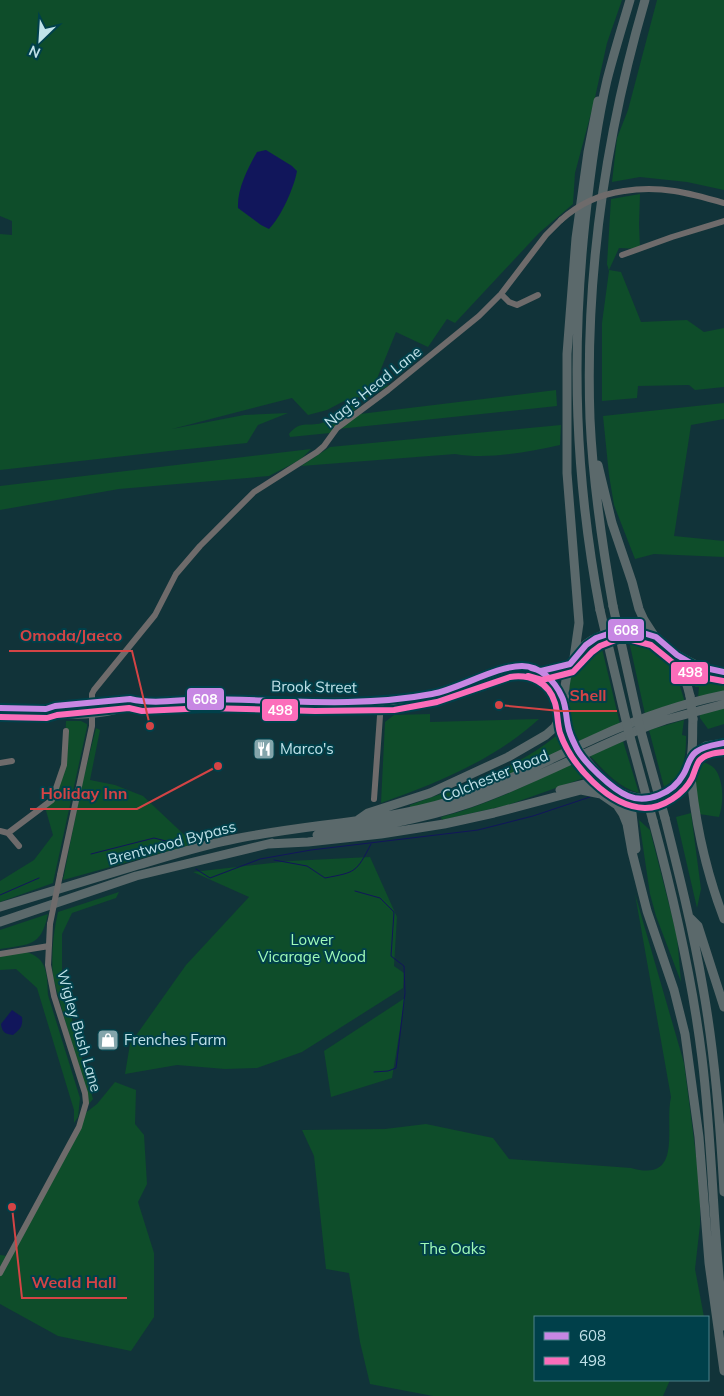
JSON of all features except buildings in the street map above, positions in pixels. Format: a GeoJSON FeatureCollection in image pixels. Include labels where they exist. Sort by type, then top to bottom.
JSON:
{"type":"FeatureCollection","features":[{"type":"Feature","properties":{"kind":"highway"},"geometry":{"type":"LineString","coordinates":[[630,0],[607,82],[587,208],[580,268],[576,344],[576,403],[589,547],[600,610],[628,730],[675,906],[692,987],[704,1077],[718,1272],[724,1326]]}},
{"type":"Feature","properties":{"kind":"highway"},"geometry":{"type":"LineString","coordinates":[[645,0],[612,131],[599,214],[590,341],[592,448],[599,515],[613,606],[638,722],[689,916],[703,986],[712,1044],[724,1192]]}},
{"type":"Feature","properties":{"kind":"highway"},"geometry":{"type":"LineString","coordinates":[[607,82],[599,96],[590,134],[576,238],[566,354],[568,492],[579,623],[572,661],[566,680],[564,698],[568,729],[572,740],[585,759],[628,804],[632,813],[637,869]]}},
{"type":"Feature","properties":{"kind":"highway"},"geometry":{"type":"LineString","coordinates":[[571,514],[570,397],[576,344]]}},
{"type":"Feature","properties":{"kind":"highway"},"geometry":{"type":"LineString","coordinates":[[592,448],[614,529],[639,609],[655,637],[670,650],[693,665],[706,670],[724,672]]}},
{"type":"Feature","properties":{"kind":"highway"},"geometry":{"type":"LineString","coordinates":[[572,661],[589,641],[611,632],[633,631],[655,637]]}},
{"type":"Feature","properties":{"kind":"highway"},"geometry":{"type":"LineString","coordinates":[[670,650],[688,684],[693,719],[690,760],[693,804],[699,836],[724,919]]}},
{"type":"Feature","properties":{"kind":"highway","name":"Colchester Road"},"geometry":{"type":"LineString","coordinates":[[355,821],[412,811],[468,795],[503,782],[597,737],[646,717],[684,704],[724,695]]}},
{"type":"Feature","properties":{"kind":"highway","name":"Colchester Road"},"geometry":{"type":"LineString","coordinates":[[268,844],[374,827],[441,812],[502,791],[648,726],[700,710],[724,705]]}},
{"type":"Feature","properties":{"kind":"highway"},"geometry":{"type":"LineString","coordinates":[[355,821],[368,813],[430,793],[508,757],[546,735],[565,709]]}},
{"type":"Feature","properties":{"kind":"highway"},"geometry":{"type":"LineString","coordinates":[[536,801],[579,784],[591,784],[615,789],[638,798],[658,796],[676,785],[683,776],[690,760],[706,746],[724,743]]}},
{"type":"Feature","properties":{"kind":"highway"},"geometry":{"type":"LineString","coordinates":[[268,844],[308,842],[381,834],[472,818],[581,790],[596,792],[610,798],[623,814],[627,824],[633,858],[647,911],[674,990],[691,1058],[711,1168]]}},
{"type":"Feature","properties":{"kind":"highway","name":"Brentwood Bypass"},"geometry":{"type":"LineString","coordinates":[[0,907],[229,840],[264,833],[355,821]]}},
{"type":"Feature","properties":{"kind":"highway","name":"Brentwood Bypass"},"geometry":{"type":"LineString","coordinates":[[0,922],[136,876],[268,844]]}},
{"type":"Feature","properties":{"kind":"highway"},"geometry":{"type":"LineString","coordinates":[[689,916],[698,926],[724,1008]]}},
{"type":"Feature","properties":{"kind":"highway"},"geometry":{"type":"LineString","coordinates":[[684,1034],[699,1137],[709,1263],[724,1371]]}},
{"type":"Feature","properties":{"kind":"main road","name":"Brook Street"},"geometry":{"type":"LineString","coordinates":[[0,708],[46,709],[55,706],[130,699],[142,702],[199,699],[381,702],[435,694],[508,668],[523,666],[541,671],[572,661]]}},
{"type":"Feature","properties":{"kind":"main road"},"geometry":{"type":"LineString","coordinates":[[541,671],[564,698]]}},
{"type":"Feature","properties":{"kind":"main road","name":"Brook Street"},"geometry":{"type":"LineString","coordinates":[[46,709],[56,713],[86,715],[132,706],[142,702]]}},
{"type":"Feature","properties":{"kind":"street","name":"Nag's Head Lane"},"geometry":{"type":"LineString","coordinates":[[92,703],[94,690],[155,615],[176,574],[224,521],[266,483],[317,452],[324,446],[337,428],[462,331],[500,294],[546,235],[561,220],[579,206],[600,196],[644,188],[662,188],[686,192],[724,203]]}},
{"type":"Feature","properties":{"kind":"street"},"geometry":{"type":"LineString","coordinates":[[622,256],[672,237],[724,221]]}},
{"type":"Feature","properties":{"kind":"street"},"geometry":{"type":"LineString","coordinates":[[500,294],[509,302],[517,305],[538,295]]}},
{"type":"Feature","properties":{"kind":"street"},"geometry":{"type":"LineString","coordinates":[[374,799],[381,702]]}},
{"type":"Feature","properties":{"kind":"street"},"geometry":{"type":"LineString","coordinates":[[92,703],[92,713]]}},
{"type":"Feature","properties":{"kind":"street","name":"Wigley Bush Lane"},"geometry":{"type":"LineString","coordinates":[[0,1273],[79,1127],[86,1103],[86,1093],[54,996],[48,965],[50,924],[92,726],[92,713]]}},
{"type":"Feature","properties":{"kind":"street"},"geometry":{"type":"LineString","coordinates":[[0,831],[8,832],[52,800],[64,765],[66,731]]}},
{"type":"Feature","properties":{"kind":"street"},"geometry":{"type":"LineString","coordinates":[[0,763],[12,761]]}},
{"type":"Feature","properties":{"kind":"street"},"geometry":{"type":"LineString","coordinates":[[8,832],[19,846]]}},
{"type":"Feature","properties":{"kind":"street"},"geometry":{"type":"LineString","coordinates":[[0,954],[49,946]]}},
{"type":"Feature","properties":{"kind":"green space"},"geometry":{"type":"Polygon","coordinates":[[[0,0],[622,0],[607,43],[575,173],[573,204],[539,233],[455,323],[447,319],[428,347],[396,332],[374,386],[390,385],[362,400],[359,397],[346,400],[327,410],[308,415],[292,398],[172,429],[244,415],[288,413],[258,425],[247,443],[0,470],[0,234],[12,235],[12,221],[0,216],[0,0]]]}},
{"type":"Feature","properties":{"kind":"green space"},"geometry":{"type":"Polygon","coordinates":[[[657,0],[724,0],[724,190],[687,182],[640,177],[612,182],[617,138],[628,110],[657,0]]]}},
{"type":"Feature","properties":{"kind":"green space"},"geometry":{"type":"Polygon","coordinates":[[[640,194],[640,249],[619,248],[609,270],[621,272],[641,322],[687,320],[704,332],[724,328],[724,387],[695,390],[689,385],[638,386],[637,398],[602,401],[602,323],[609,271],[607,264],[611,199],[640,194]]]}},
{"type":"Feature","properties":{"kind":"green space"},"geometry":{"type":"Polygon","coordinates":[[[556,390],[557,406],[338,429],[360,414],[556,390]]]}},
{"type":"Feature","properties":{"kind":"green space"},"geometry":{"type":"Polygon","coordinates":[[[724,403],[724,419],[691,425],[674,536],[724,541],[724,557],[654,554],[635,559],[614,505],[603,416],[724,403]]]}},
{"type":"Feature","properties":{"kind":"green space"},"geometry":{"type":"Polygon","coordinates":[[[349,405],[357,408],[330,433],[290,437],[289,434],[300,425],[325,422],[349,405]]]}},
{"type":"Feature","properties":{"kind":"green space"},"geometry":{"type":"Polygon","coordinates":[[[561,425],[560,445],[521,453],[494,456],[455,454],[301,466],[330,447],[561,425]]]}},
{"type":"Feature","properties":{"kind":"green space"},"geometry":{"type":"Polygon","coordinates":[[[311,449],[300,460],[269,476],[119,489],[0,510],[0,486],[311,449]]]}},
{"type":"Feature","properties":{"kind":"green space"},"geometry":{"type":"Polygon","coordinates":[[[600,640],[620,724],[580,742],[572,725],[570,715],[570,683],[575,665],[589,648],[600,640]]]}},
{"type":"Feature","properties":{"kind":"green space"},"geometry":{"type":"Polygon","coordinates":[[[629,641],[650,647],[665,658],[674,672],[685,702],[666,706],[645,714],[629,641]]]}},
{"type":"Feature","properties":{"kind":"green space"},"geometry":{"type":"Polygon","coordinates":[[[697,672],[711,676],[724,676],[724,692],[698,698],[699,687],[695,687],[694,683],[697,672]]]}},
{"type":"Feature","properties":{"kind":"green space"},"geometry":{"type":"Polygon","coordinates":[[[724,707],[724,724],[708,729],[700,718],[700,713],[724,707]]]}},
{"type":"Feature","properties":{"kind":"green space"},"geometry":{"type":"Polygon","coordinates":[[[430,714],[430,722],[539,719],[503,747],[464,769],[381,803],[385,722],[394,715],[430,714]]]}},
{"type":"Feature","properties":{"kind":"green space"},"geometry":{"type":"Polygon","coordinates":[[[684,720],[682,735],[686,736],[686,743],[683,765],[676,777],[664,787],[649,730],[684,720]]]}},
{"type":"Feature","properties":{"kind":"green space"},"geometry":{"type":"Polygon","coordinates":[[[66,721],[81,721],[87,724],[87,727],[53,883],[0,902],[0,881],[34,860],[53,835],[45,807],[64,765],[66,721]]]}},
{"type":"Feature","properties":{"kind":"green space"},"geometry":{"type":"Polygon","coordinates":[[[96,728],[100,730],[90,780],[115,785],[143,796],[194,844],[63,880],[81,788],[96,728]]]}},
{"type":"Feature","properties":{"kind":"green space"},"geometry":{"type":"Polygon","coordinates":[[[556,736],[568,749],[519,772],[452,798],[410,808],[410,805],[505,768],[523,759],[556,736]]]}},
{"type":"Feature","properties":{"kind":"green space"},"geometry":{"type":"Polygon","coordinates":[[[623,741],[639,793],[624,787],[606,773],[590,756],[623,741]]]}},
{"type":"Feature","properties":{"kind":"green space"},"geometry":{"type":"Polygon","coordinates":[[[696,759],[714,768],[720,778],[722,805],[719,817],[699,814],[696,791],[696,759]]]}},
{"type":"Feature","properties":{"kind":"green space"},"geometry":{"type":"Polygon","coordinates":[[[576,760],[587,771],[584,778],[508,805],[442,820],[441,817],[476,806],[510,792],[576,760]]]}},
{"type":"Feature","properties":{"kind":"green space"},"geometry":{"type":"Polygon","coordinates":[[[691,813],[701,889],[697,908],[676,817],[691,813]]]}},
{"type":"Feature","properties":{"kind":"green space"},"geometry":{"type":"Polygon","coordinates":[[[639,820],[650,830],[677,936],[681,982],[656,916],[650,894],[639,820]]]}},
{"type":"Feature","properties":{"kind":"green space","name":"Lower Vicarage Wood"},"geometry":{"type":"Polygon","coordinates":[[[370,857],[397,917],[394,966],[404,973],[403,988],[302,1052],[257,1068],[225,1069],[177,1065],[125,1074],[130,1044],[186,965],[249,897],[193,872],[290,861],[370,857]]]}},
{"type":"Feature","properties":{"kind":"green space"},"geometry":{"type":"Polygon","coordinates":[[[119,892],[116,898],[72,913],[62,934],[62,971],[75,1033],[93,1099],[88,1105],[53,977],[52,952],[55,928],[58,912],[119,892]]]}},
{"type":"Feature","properties":{"kind":"green space","name":"The Oaks"},"geometry":{"type":"Polygon","coordinates":[[[635,894],[684,1063],[700,1186],[700,1225],[695,1269],[704,1316],[534,1316],[534,1381],[670,1381],[663,1396],[433,1396],[370,1384],[360,1342],[349,1273],[326,1269],[314,1156],[302,1130],[385,1129],[426,1124],[493,1138],[509,1159],[631,1168],[648,1171],[659,1168],[665,1160],[668,1150],[671,1097],[635,894]]]}},
{"type":"Feature","properties":{"kind":"green space"},"geometry":{"type":"Polygon","coordinates":[[[48,914],[42,933],[33,942],[0,949],[0,930],[48,914]]]}},
{"type":"Feature","properties":{"kind":"green space"},"geometry":{"type":"Polygon","coordinates":[[[26,952],[39,958],[45,968],[48,995],[80,1098],[78,1117],[74,1123],[74,1110],[37,988],[16,969],[0,970],[0,956],[26,952]]]}},
{"type":"Feature","properties":{"kind":"green space"},"geometry":{"type":"Polygon","coordinates":[[[405,998],[392,1078],[331,1097],[324,1051],[405,998]]]}},
{"type":"Feature","properties":{"kind":"green space"},"geometry":{"type":"Polygon","coordinates":[[[115,1082],[136,1090],[135,1124],[144,1135],[147,1184],[138,1202],[154,1253],[154,1317],[131,1351],[58,1336],[0,1304],[0,1255],[8,1256],[84,1114],[97,1104],[115,1082]]]}},
{"type":"Feature","properties":{"kind":"shaded area"},"geometry":{"type":"Polygon","coordinates":[[[266,150],[297,171],[286,202],[274,224],[269,229],[238,208],[239,193],[250,165],[257,152],[266,150]]]}},
{"type":"Feature","properties":{"kind":"shaded area"},"geometry":{"type":"Polygon","coordinates":[[[12,1010],[22,1017],[20,1028],[13,1035],[4,1032],[1,1024],[12,1010]]]}},
{"type":"Feature","properties":{"kind":"waterway"},"geometry":{"type":"LineString","coordinates":[[709,754],[716,749]]}},
{"type":"Feature","properties":{"kind":"waterway"},"geometry":{"type":"LineString","coordinates":[[196,869],[210,878],[260,859],[311,850],[478,830],[533,816],[590,797]]}},
{"type":"Feature","properties":{"kind":"waterway"},"geometry":{"type":"LineString","coordinates":[[91,854],[154,838],[166,841]]}},
{"type":"Feature","properties":{"kind":"waterway"},"geometry":{"type":"LineString","coordinates":[[274,860],[307,866],[325,878],[354,870],[362,861],[371,844]]}},
{"type":"Feature","properties":{"kind":"waterway"},"geometry":{"type":"LineString","coordinates":[[0,895],[39,878]]}},
{"type":"Feature","properties":{"kind":"waterway"},"geometry":{"type":"LineString","coordinates":[[355,891],[380,898],[394,912],[391,956],[404,966],[405,993],[396,1068],[388,1071],[374,1072]]}},
{"type":"Feature","properties":{"kind":"transit line","name":"608"},"geometry":{"type":"LineString","coordinates":[[531,668],[541,671],[570,664],[586,645],[596,638],[617,631],[628,630],[656,637],[677,655],[696,666],[724,672]]}},
{"type":"Feature","properties":{"kind":"transit line","name":"498"},"geometry":{"type":"LineString","coordinates":[[528,676],[542,680],[573,672],[600,646],[618,639],[628,639],[651,645],[672,662],[692,674],[723,681]]}},
{"type":"Feature","properties":{"kind":"transit line","name":"608"},"geometry":{"type":"LineString","coordinates":[[0,708],[46,709],[55,706],[130,699],[159,702],[209,699],[321,702],[377,701],[432,694],[454,688],[501,670],[522,666],[535,669],[551,680],[563,700],[569,731],[580,753],[607,782],[628,796],[643,799],[666,792],[679,781],[691,757],[696,752],[706,747],[724,743]]}},
{"type":"Feature","properties":{"kind":"transit line","name":"498"},"geometry":{"type":"LineString","coordinates":[[0,717],[47,718],[57,715],[129,708],[142,711],[207,708],[315,711],[394,710],[437,702],[517,676],[538,681],[548,690],[555,703],[560,733],[565,745],[582,771],[605,792],[631,806],[645,808],[666,803],[678,795],[688,784],[701,759],[710,754],[724,752]]}},
{"type":"Feature","properties":{"kind":"place","name":"Shell"},"geometry":{"type":"Point","coordinates":[499,705]}},
{"type":"Feature","properties":{"kind":"place","name":"Omoda/Jaeco"},"geometry":{"type":"Point","coordinates":[150,726]}},
{"type":"Feature","properties":{"kind":"place","name":"Marco's"},"geometry":{"type":"Point","coordinates":[264,749]}},
{"type":"Feature","properties":{"kind":"place","name":"Holiday Inn"},"geometry":{"type":"Point","coordinates":[218,766]}},
{"type":"Feature","properties":{"kind":"place","name":"Frenches Farm"},"geometry":{"type":"Point","coordinates":[108,1040]}},
{"type":"Feature","properties":{"kind":"place","name":"Weald Hall"},"geometry":{"type":"Point","coordinates":[12,1207]}}]}
